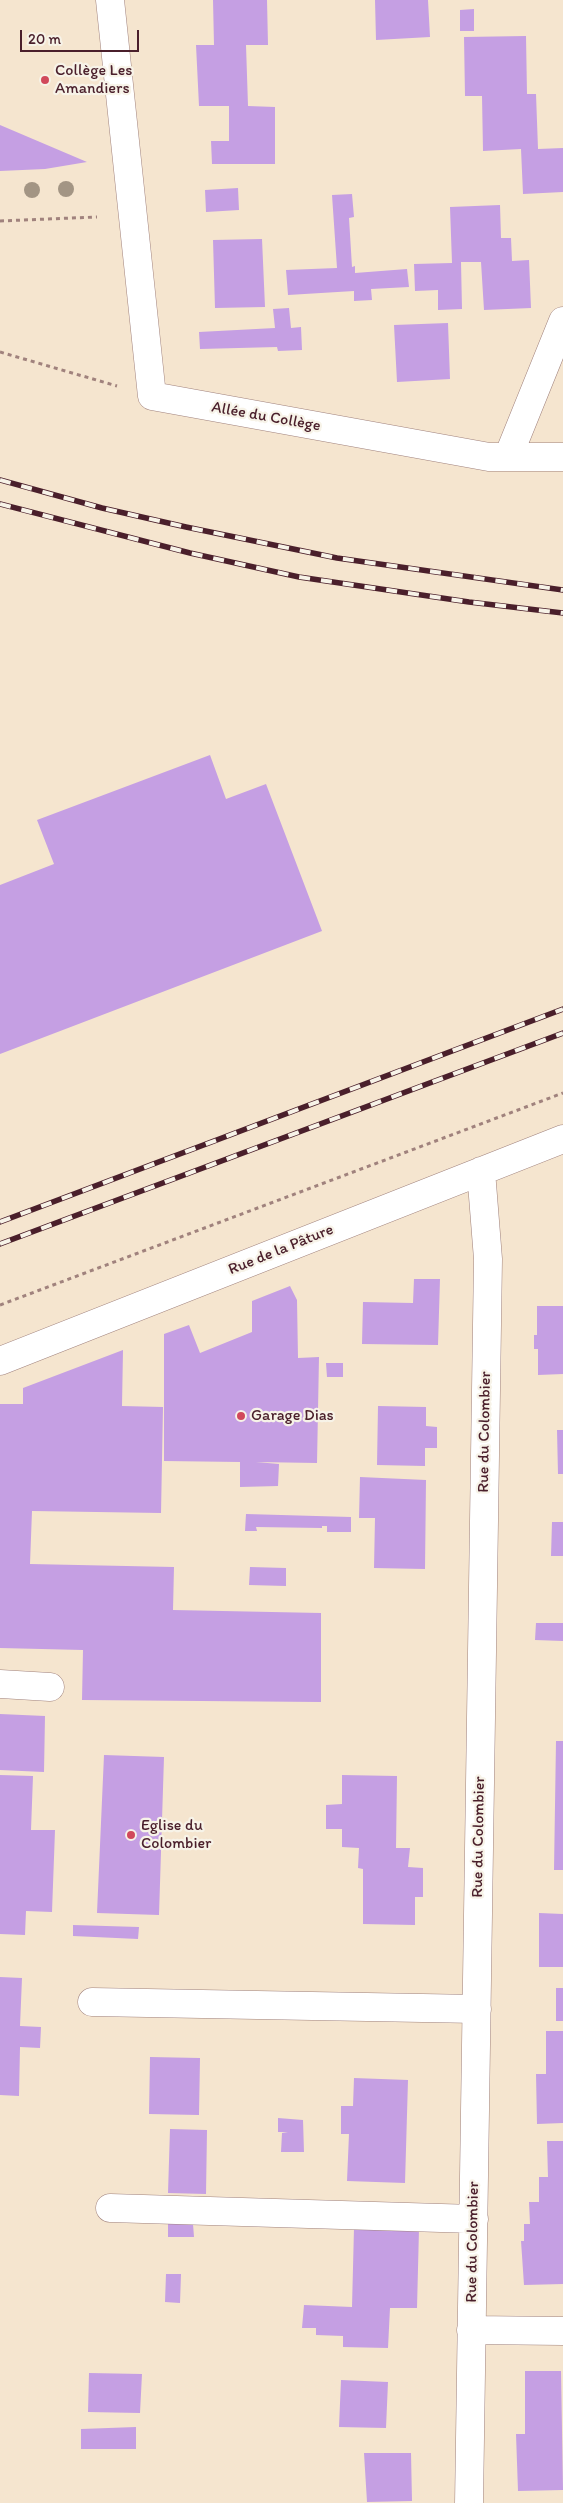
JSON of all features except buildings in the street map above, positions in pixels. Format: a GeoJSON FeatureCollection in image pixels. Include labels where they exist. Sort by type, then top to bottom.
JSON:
{"type":"FeatureCollection","features":[{"type":"Feature","properties":{"kind":"street"},"geometry":{"type":"LineString","coordinates":[[110,0],[152,396]]}},
{"type":"Feature","properties":{"kind":"street"},"geometry":{"type":"LineString","coordinates":[[508,457],[563,321]]}},
{"type":"Feature","properties":{"kind":"street","name":"Allée du Collège"},"geometry":{"type":"LineString","coordinates":[[152,396],[489,457],[563,456]]}},
{"type":"Feature","properties":{"kind":"street","name":"Rue de la Pâture"},"geometry":{"type":"LineString","coordinates":[[0,1361],[563,1139]]}},
{"type":"Feature","properties":{"kind":"street","name":"Rue du Colombier"},"geometry":{"type":"LineString","coordinates":[[469,2503],[488,1259],[481,1171]]}},
{"type":"Feature","properties":{"kind":"street"},"geometry":{"type":"LineString","coordinates":[[0,1684],[50,1687]]}},
{"type":"Feature","properties":{"kind":"street"},"geometry":{"type":"LineString","coordinates":[[92,2002],[477,2009]]}},
{"type":"Feature","properties":{"kind":"street"},"geometry":{"type":"LineString","coordinates":[[110,2208],[474,2218]]}},
{"type":"Feature","properties":{"kind":"street"},"geometry":{"type":"LineString","coordinates":[[471,2330],[563,2331]]}},
{"type":"Feature","properties":{"kind":"path"},"geometry":{"type":"LineString","coordinates":[[0,221],[80,219],[133,213]]}},
{"type":"Feature","properties":{"kind":"path"},"geometry":{"type":"LineString","coordinates":[[0,352],[152,396]]}},
{"type":"Feature","properties":{"kind":"path"},"geometry":{"type":"LineString","coordinates":[[0,1305],[563,1092]]}},
{"type":"Feature","properties":{"kind":"railway"},"geometry":{"type":"LineString","coordinates":[[0,480],[102,508],[337,558],[563,590]]}},
{"type":"Feature","properties":{"kind":"railway"},"geometry":{"type":"LineString","coordinates":[[0,504],[190,553],[299,577],[469,602],[563,613]]}},
{"type":"Feature","properties":{"kind":"railway"},"geometry":{"type":"LineString","coordinates":[[0,1222],[563,1009]]}},
{"type":"Feature","properties":{"kind":"railway"},"geometry":{"type":"LineString","coordinates":[[0,1244],[563,1033]]}},
{"type":"Feature","properties":{"kind":"place","name":"Collège Les Amandiers"},"geometry":{"type":"Point","coordinates":[45,80]}},
{"type":"Feature","properties":{"kind":"place","name":"Garage Dias"},"geometry":{"type":"Point","coordinates":[241,1416]}},
{"type":"Feature","properties":{"kind":"place","name":"Eglise du Colombier"},"geometry":{"type":"Point","coordinates":[131,1835]}}]}
